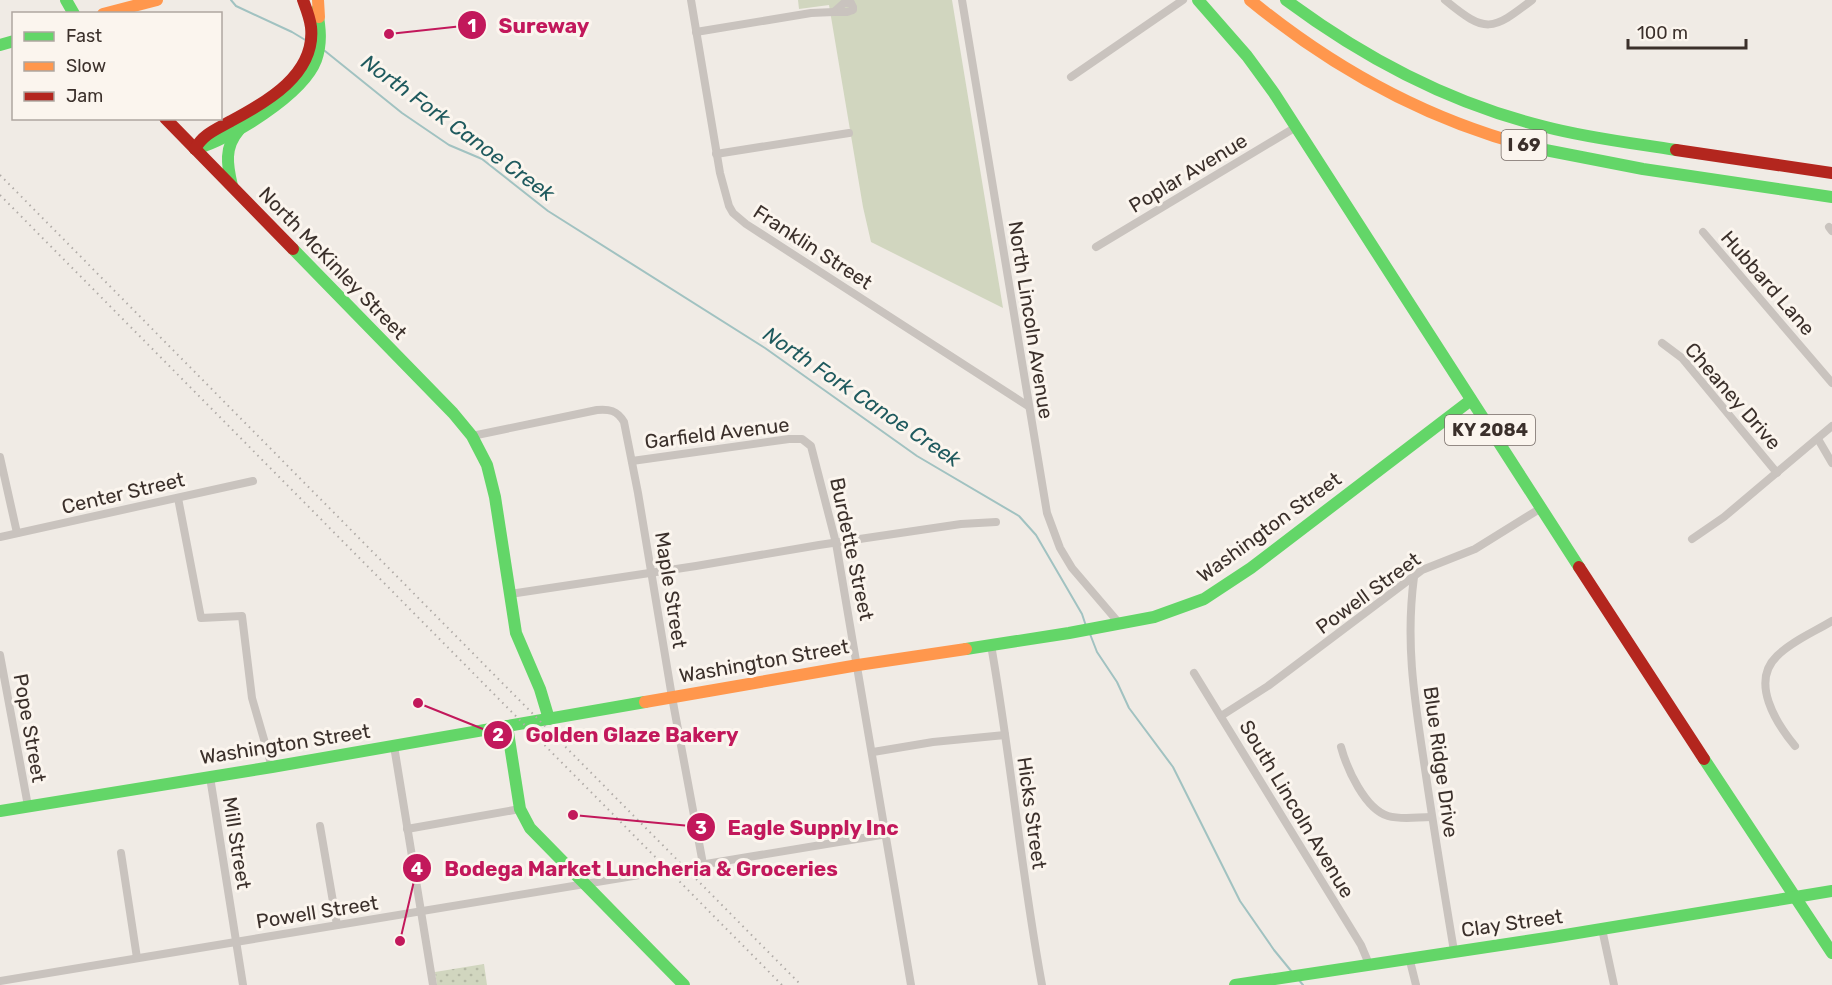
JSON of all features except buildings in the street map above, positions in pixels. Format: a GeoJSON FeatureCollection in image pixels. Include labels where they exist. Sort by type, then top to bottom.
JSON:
{"type":"FeatureCollection","features":[{"type":"Feature","properties":{"kind":"main road"},"geometry":{"type":"LineString","coordinates":[[111,12],[157,0]]}},
{"type":"Feature","properties":{"kind":"main road"},"geometry":{"type":"LineString","coordinates":[[303,0],[317,22]]}},
{"type":"Feature","properties":{"kind":"main road"},"geometry":{"type":"LineString","coordinates":[[195,149],[207,146],[243,126],[293,94],[308,77],[311,38],[317,22],[316,0]]}},
{"type":"Feature","properties":{"kind":"main road","name":"KY 2084"},"geometry":{"type":"LineString","coordinates":[[1198,0],[1247,56],[1296,127],[1793,897],[1832,953]]}},
{"type":"Feature","properties":{"kind":"main road","name":"I 69"},"geometry":{"type":"LineString","coordinates":[[1248,0],[1327,58],[1406,101],[1468,127],[1512,142],[1556,153],[1675,175],[1832,197]]}},
{"type":"Feature","properties":{"kind":"main road","name":"I 69"},"geometry":{"type":"LineString","coordinates":[[1286,0],[1347,43],[1389,67],[1451,96],[1511,117],[1588,136],[1832,173]]}},
{"type":"Feature","properties":{"kind":"main road"},"geometry":{"type":"LineString","coordinates":[[195,149],[201,138],[280,92],[309,64]]}},
{"type":"Feature","properties":{"kind":"main road","name":"North McKinley Street"},"geometry":{"type":"LineString","coordinates":[[167,120],[453,413],[472,436],[483,455],[491,477],[516,633],[540,689],[549,719]]}},
{"type":"Feature","properties":{"kind":"main road"},"geometry":{"type":"LineString","coordinates":[[232,187],[227,161],[228,147],[235,133],[243,126]]}},
{"type":"Feature","properties":{"kind":"main road","name":"Washington Street"},"geometry":{"type":"LineString","coordinates":[[0,811],[1154,617],[1204,599],[1268,556],[1471,400]]}},
{"type":"Feature","properties":{"kind":"main road"},"geometry":{"type":"LineString","coordinates":[[507,726],[520,809],[530,828],[684,985]]}},
{"type":"Feature","properties":{"kind":"main road","name":"Clay Street"},"geometry":{"type":"LineString","coordinates":[[1235,985],[1832,891]]}},
{"type":"Feature","properties":{"kind":"street","name":"Franklin Street"},"geometry":{"type":"LineString","coordinates":[[691,0],[716,154],[726,199],[733,213],[1028,406]]}},
{"type":"Feature","properties":{"kind":"street","name":"North Lincoln Avenue"},"geometry":{"type":"LineString","coordinates":[[962,0],[1047,513],[1060,548],[1072,568],[1119,623]]}},
{"type":"Feature","properties":{"kind":"street"},"geometry":{"type":"LineString","coordinates":[[1071,77],[1184,0]]}},
{"type":"Feature","properties":{"kind":"street"},"geometry":{"type":"LineString","coordinates":[[1445,0],[1475,22],[1490,26],[1504,21],[1532,0]]}},
{"type":"Feature","properties":{"kind":"street"},"geometry":{"type":"LineString","coordinates":[[696,32],[811,13],[834,12]]}},
{"type":"Feature","properties":{"kind":"street","name":"Poplar Avenue"},"geometry":{"type":"LineString","coordinates":[[1096,246],[1296,127]]}},
{"type":"Feature","properties":{"kind":"street"},"geometry":{"type":"LineString","coordinates":[[716,154],[849,133]]}},
{"type":"Feature","properties":{"kind":"street","name":"Hubbard Lane"},"geometry":{"type":"LineString","coordinates":[[1703,232],[1832,383]]}},
{"type":"Feature","properties":{"kind":"street","name":"Cheaney Drive"},"geometry":{"type":"LineString","coordinates":[[1662,343],[1682,358],[1777,473]]}},
{"type":"Feature","properties":{"kind":"street","name":"Maple Street"},"geometry":{"type":"LineString","coordinates":[[472,436],[607,409],[615,412],[624,422],[703,864]]}},
{"type":"Feature","properties":{"kind":"street"},"geometry":{"type":"LineString","coordinates":[[1692,539],[1724,517],[1832,426]]}},
{"type":"Feature","properties":{"kind":"street","name":"Garfield Avenue"},"geometry":{"type":"LineString","coordinates":[[632,461],[789,439],[802,439],[807,442]]}},
{"type":"Feature","properties":{"kind":"street"},"geometry":{"type":"LineString","coordinates":[[1818,439],[1832,463]]}},
{"type":"Feature","properties":{"kind":"street","name":"Burdette Street"},"geometry":{"type":"LineString","coordinates":[[807,442],[814,451],[836,543],[911,985]]}},
{"type":"Feature","properties":{"kind":"street"},"geometry":{"type":"LineString","coordinates":[[0,457],[17,534]]}},
{"type":"Feature","properties":{"kind":"street","name":"Center Street"},"geometry":{"type":"LineString","coordinates":[[0,537],[253,481]]}},
{"type":"Feature","properties":{"kind":"street"},"geometry":{"type":"LineString","coordinates":[[178,498],[201,618],[242,616],[252,698],[272,767]]}},
{"type":"Feature","properties":{"kind":"street","name":"Powell Street"},"geometry":{"type":"LineString","coordinates":[[1221,716],[1268,686],[1428,567],[1475,549],[1541,508]]}},
{"type":"Feature","properties":{"kind":"street"},"geometry":{"type":"LineString","coordinates":[[1047,513],[1058,515]]}},
{"type":"Feature","properties":{"kind":"street"},"geometry":{"type":"LineString","coordinates":[[510,594],[651,574],[961,524],[996,522]]}},
{"type":"Feature","properties":{"kind":"street","name":"Blue Ridge Drive"},"geometry":{"type":"LineString","coordinates":[[1414,577],[1411,599],[1410,657],[1431,817],[1454,951]]}},
{"type":"Feature","properties":{"kind":"street"},"geometry":{"type":"LineString","coordinates":[[1796,746],[1779,723],[1766,694],[1767,671],[1779,653],[1832,621]]}},
{"type":"Feature","properties":{"kind":"street","name":"Hicks Street"},"geometry":{"type":"LineString","coordinates":[[991,645],[1042,985]]}},
{"type":"Feature","properties":{"kind":"street","name":"Pope Street"},"geometry":{"type":"LineString","coordinates":[[0,655],[28,807]]}},
{"type":"Feature","properties":{"kind":"street","name":"South Lincoln Avenue"},"geometry":{"type":"LineString","coordinates":[[1194,673],[1361,945],[1370,964]]}},
{"type":"Feature","properties":{"kind":"street"},"geometry":{"type":"LineString","coordinates":[[873,752],[933,741],[1005,735]]}},
{"type":"Feature","properties":{"kind":"street"},"geometry":{"type":"LineString","coordinates":[[394,746],[433,985]]}},
{"type":"Feature","properties":{"kind":"street"},"geometry":{"type":"LineString","coordinates":[[1341,747],[1354,780],[1367,801],[1376,809],[1391,817],[1431,817]]}},
{"type":"Feature","properties":{"kind":"street","name":"Mill Street"},"geometry":{"type":"LineString","coordinates":[[210,777],[243,985]]}},
{"type":"Feature","properties":{"kind":"street"},"geometry":{"type":"LineString","coordinates":[[407,829],[520,809]]}},
{"type":"Feature","properties":{"kind":"street"},"geometry":{"type":"LineString","coordinates":[[320,826],[337,925]]}},
{"type":"Feature","properties":{"kind":"street","name":"Powell Street"},"geometry":{"type":"LineString","coordinates":[[0,981],[887,834]]}},
{"type":"Feature","properties":{"kind":"street"},"geometry":{"type":"LineString","coordinates":[[121,853],[138,958]]}},
{"type":"Feature","properties":{"kind":"street"},"geometry":{"type":"LineString","coordinates":[[1602,929],[1614,985]]}},
{"type":"Feature","properties":{"kind":"street"},"geometry":{"type":"LineString","coordinates":[[1409,957],[1416,985]]}},
{"type":"Feature","properties":{"kind":"green space"},"geometry":{"type":"Polygon","coordinates":[[[798,0],[952,0],[1003,308],[871,242],[829,5],[799,9],[798,0]]]}},
{"type":"Feature","properties":{"kind":"green space"},"geometry":{"type":"Polygon","coordinates":[[[484,964],[487,985],[437,985],[435,972],[484,964]]]}},
{"type":"Feature","properties":{"kind":"waterway","name":"North Fork Canoe Creek"},"geometry":{"type":"LineString","coordinates":[[231,0],[236,6],[307,41]]}},
{"type":"Feature","properties":{"kind":"waterway","name":"North Fork Canoe Creek"},"geometry":{"type":"LineString","coordinates":[[325,51],[402,113],[449,145],[482,159],[548,211],[765,348],[917,456],[1019,516],[1036,535],[1082,614],[1086,626]]}},
{"type":"Feature","properties":{"kind":"waterway","name":"North Fork Canoe Creek"},"geometry":{"type":"LineString","coordinates":[[1090,634],[1097,652],[1117,682],[1129,708],[1173,767],[1240,901],[1292,972]]}},
{"type":"Feature","properties":{"kind":"waterway","name":"North Fork Canoe Creek"},"geometry":{"type":"LineString","coordinates":[[1298,979],[1303,985]]}},
{"type":"Feature","properties":{"kind":"railway"},"geometry":{"type":"LineString","coordinates":[[0,175],[801,985]]}},
{"type":"Feature","properties":{"kind":"railway"},"geometry":{"type":"LineString","coordinates":[[0,195],[782,985]]}},
{"type":"Feature","properties":{"kind":"traffic: fast"},"geometry":{"type":"LineString","coordinates":[[66,0],[73,12]]}},
{"type":"Feature","properties":{"kind":"traffic: fast"},"geometry":{"type":"LineString","coordinates":[[1198,0],[1247,56],[1274,93],[1579,567]]}},
{"type":"Feature","properties":{"kind":"traffic: fast"},"geometry":{"type":"LineString","coordinates":[[1286,0],[1377,60],[1476,106],[1562,131],[1676,150]]}},
{"type":"Feature","properties":{"kind":"traffic: fast"},"geometry":{"type":"LineString","coordinates":[[195,149],[245,126],[264,114],[297,87],[309,73],[318,54],[320,35],[317,10]]}},
{"type":"Feature","properties":{"kind":"traffic: fast"},"geometry":{"type":"LineString","coordinates":[[0,45],[12,42]]}},
{"type":"Feature","properties":{"kind":"traffic: fast"},"geometry":{"type":"LineString","coordinates":[[232,186],[228,156],[231,143],[239,130]]}},
{"type":"Feature","properties":{"kind":"traffic: fast"},"geometry":{"type":"LineString","coordinates":[[1535,148],[1643,169],[1832,197]]}},
{"type":"Feature","properties":{"kind":"traffic: fast"},"geometry":{"type":"LineString","coordinates":[[293,249],[453,413],[472,436],[487,465],[495,497],[516,633],[540,689],[549,719]]}},
{"type":"Feature","properties":{"kind":"traffic: fast"},"geometry":{"type":"LineString","coordinates":[[966,649],[1154,617],[1204,599],[1251,568],[1471,400]]}},
{"type":"Feature","properties":{"kind":"traffic: fast"},"geometry":{"type":"LineString","coordinates":[[0,811],[272,767],[645,702]]}},
{"type":"Feature","properties":{"kind":"traffic: fast"},"geometry":{"type":"LineString","coordinates":[[507,726],[520,809],[530,828],[684,985]]}},
{"type":"Feature","properties":{"kind":"traffic: fast"},"geometry":{"type":"LineString","coordinates":[[1704,759],[1832,953]]}},
{"type":"Feature","properties":{"kind":"traffic: fast"},"geometry":{"type":"LineString","coordinates":[[1235,985],[1553,937],[1832,891]]}},
{"type":"Feature","properties":{"kind":"traffic: slow"},"geometry":{"type":"LineString","coordinates":[[111,12],[157,0]]}},
{"type":"Feature","properties":{"kind":"traffic: slow"},"geometry":{"type":"LineString","coordinates":[[318,0],[319,17]]}},
{"type":"Feature","properties":{"kind":"traffic: slow"},"geometry":{"type":"LineString","coordinates":[[1250,0],[1315,48],[1384,90],[1458,123],[1535,148]]}},
{"type":"Feature","properties":{"kind":"traffic: slow"},"geometry":{"type":"LineString","coordinates":[[645,702],[858,665],[966,649]]}},
{"type":"Feature","properties":{"kind":"traffic: jam"},"geometry":{"type":"LineString","coordinates":[[195,149],[211,132],[259,105],[286,84],[297,72],[306,59],[310,44],[311,27],[303,0]]}},
{"type":"Feature","properties":{"kind":"traffic: jam"},"geometry":{"type":"LineString","coordinates":[[167,120],[293,249]]}},
{"type":"Feature","properties":{"kind":"traffic: jam"},"geometry":{"type":"LineString","coordinates":[[1676,150],[1832,173]]}},
{"type":"Feature","properties":{"kind":"traffic: jam"},"geometry":{"type":"LineString","coordinates":[[1579,567],[1704,759]]}},
{"type":"Feature","properties":{"kind":"place","name":"Sureway"},"geometry":{"type":"Point","coordinates":[389,34]}},
{"type":"Feature","properties":{"kind":"place","name":"Golden Glaze Bakery"},"geometry":{"type":"Point","coordinates":[418,703]}},
{"type":"Feature","properties":{"kind":"place","name":"Eagle Supply Inc"},"geometry":{"type":"Point","coordinates":[573,815]}},
{"type":"Feature","properties":{"kind":"place","name":"Bodega Market Luncheria & Groceries"},"geometry":{"type":"Point","coordinates":[400,941]}}]}
